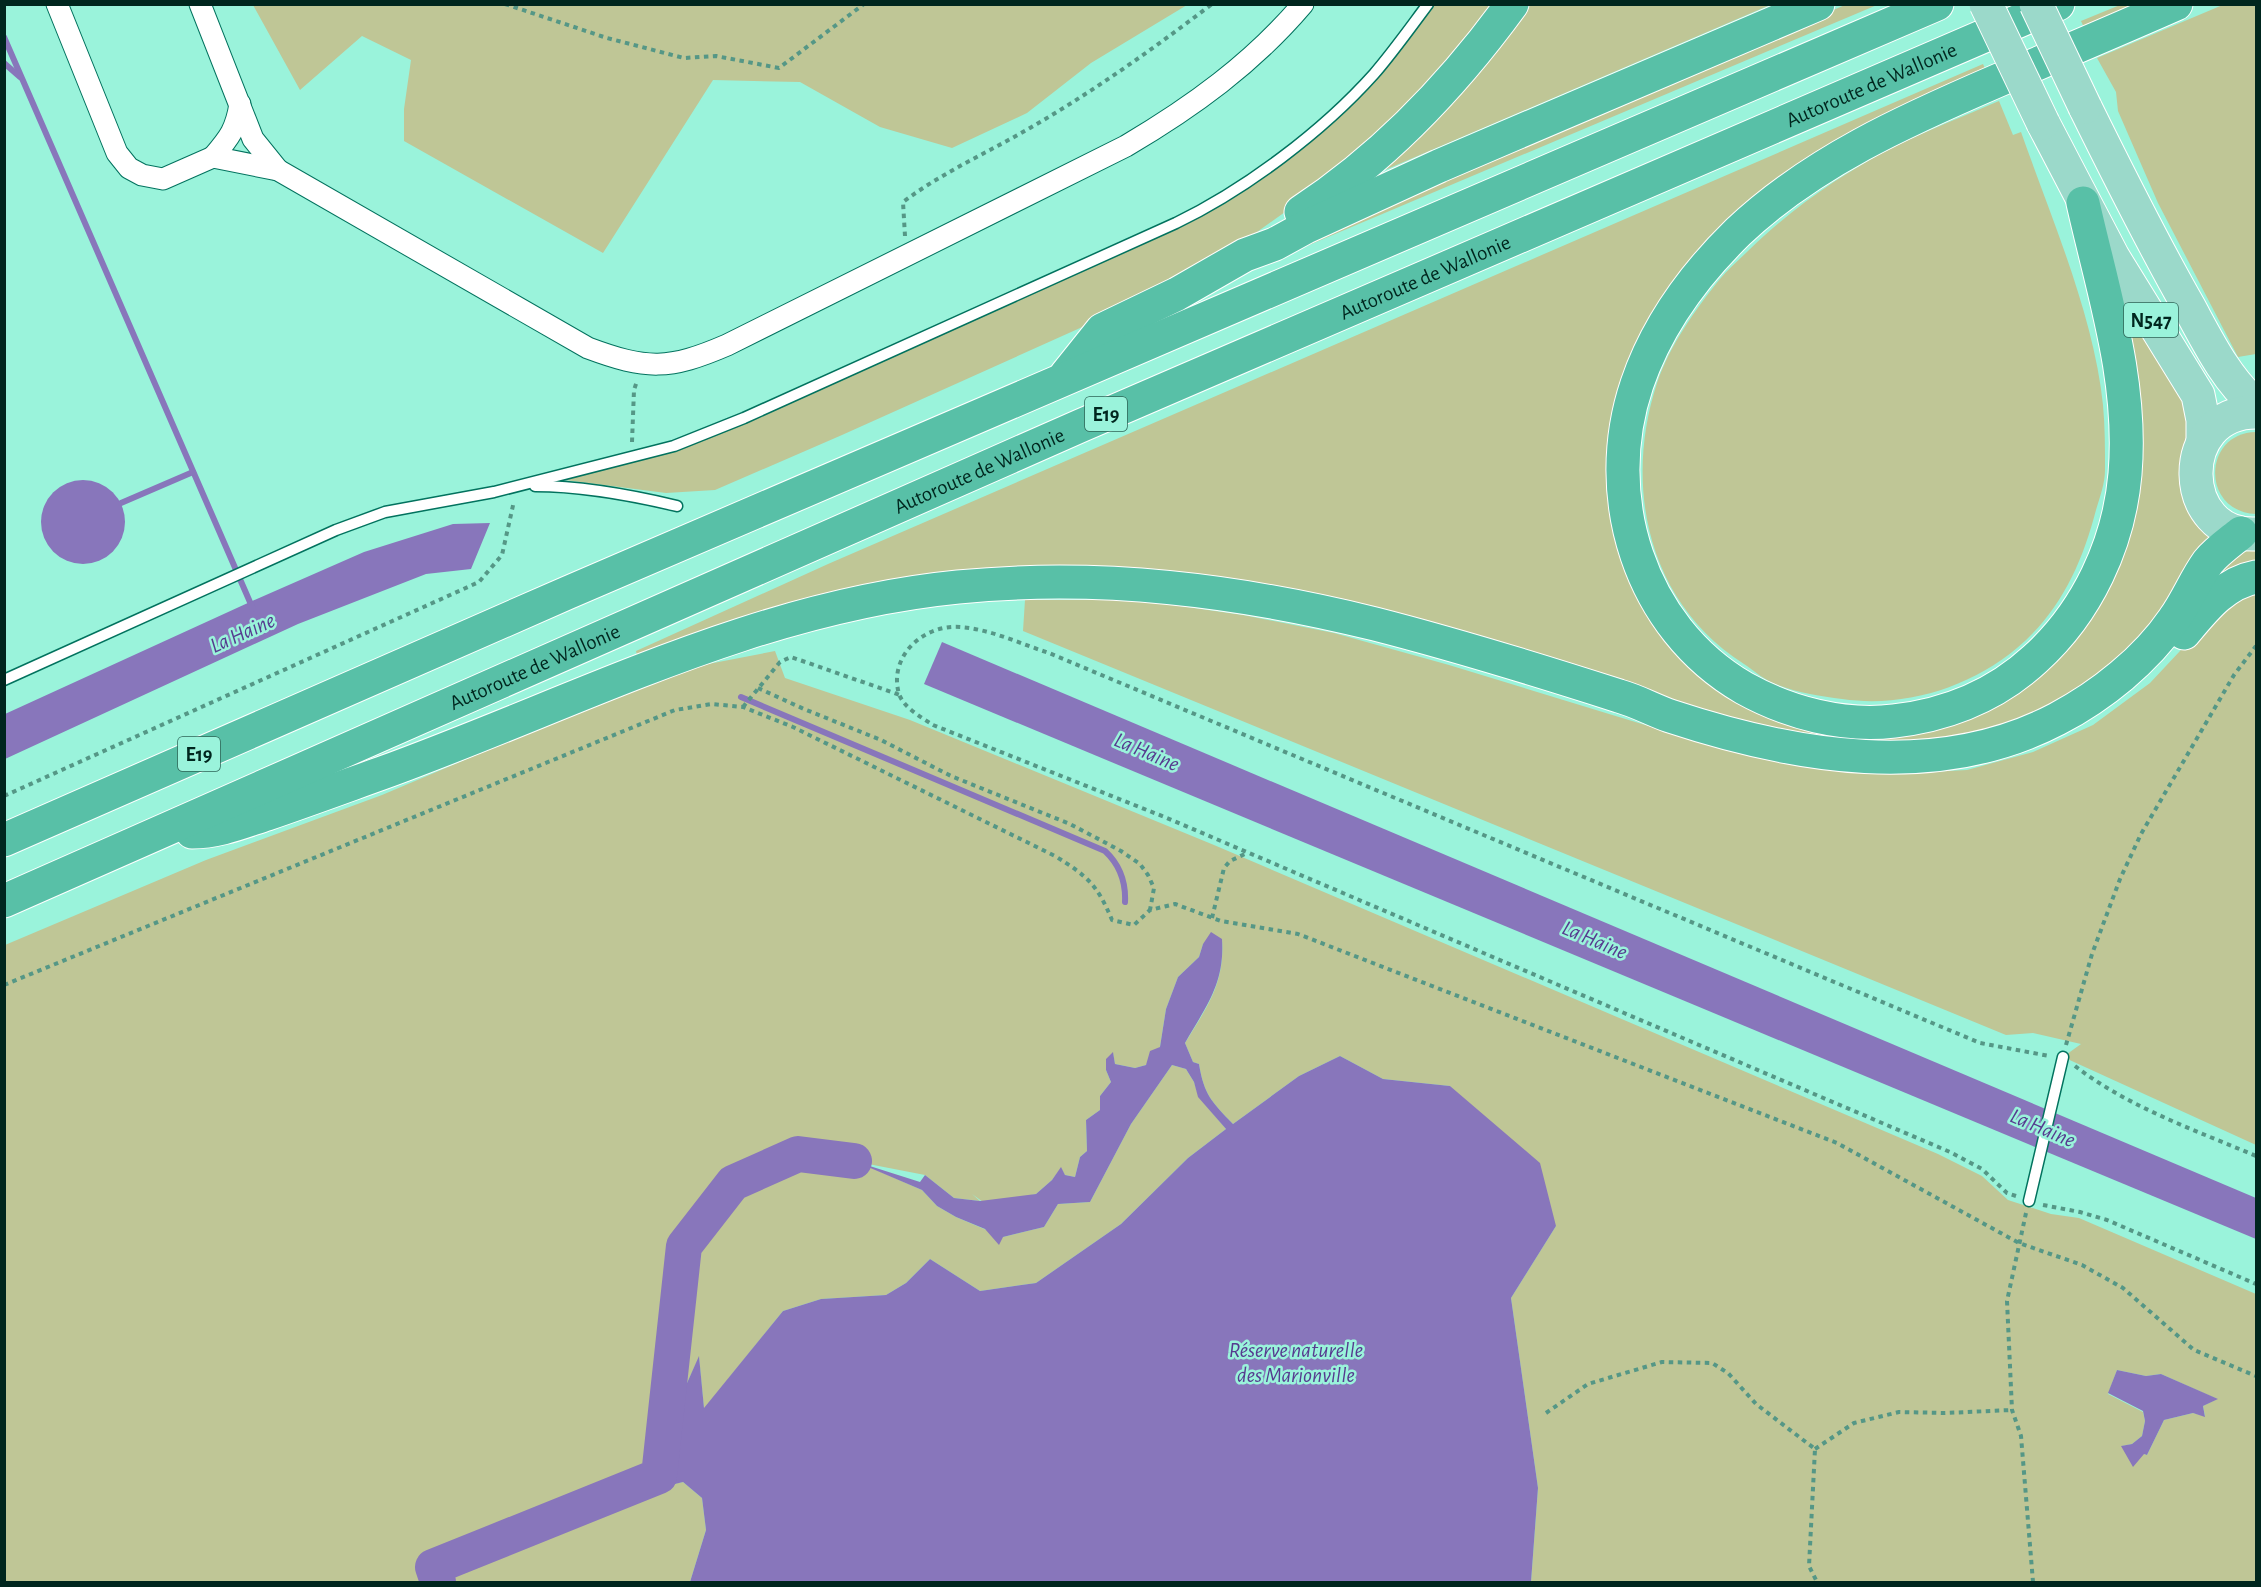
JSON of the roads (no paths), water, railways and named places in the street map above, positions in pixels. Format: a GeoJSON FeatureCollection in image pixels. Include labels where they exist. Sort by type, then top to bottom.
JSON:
{"type":"FeatureCollection","features":[{"type":"Feature","properties":{"kind":"highway"},"geometry":{"type":"LineString","coordinates":[[1245,255],[1279,227],[1322,198],[1402,133],[1460,71],[1512,4]]}},
{"type":"Feature","properties":{"kind":"highway"},"geometry":{"type":"LineString","coordinates":[[1063,379],[1102,330],[1177,294],[1245,255],[1439,166],[1818,4]]}},
{"type":"Feature","properties":{"kind":"highway","name":"E19"},"geometry":{"type":"LineString","coordinates":[[4,840],[405,663],[1937,4]]}},
{"type":"Feature","properties":{"kind":"highway","name":"Autoroute de Wallonie"},"geometry":{"type":"LineString","coordinates":[[4,901],[1080,426],[2058,4]]}},
{"type":"Feature","properties":{"kind":"highway"},"geometry":{"type":"LineString","coordinates":[[2083,203],[2120,359],[2127,421],[2127,444],[2123,495],[2106,556],[2086,598],[2062,632],[2029,665],[1989,692],[1951,709],[1908,720],[1883,722],[1842,721],[1818,717],[1773,702],[1733,681],[1701,657],[1665,613],[1645,577],[1630,534],[1623,480],[1626,434],[1638,383],[1664,324],[1680,299],[1719,252],[1763,210],[1850,151],[1937,106],[2176,4]]}},
{"type":"Feature","properties":{"kind":"highway"},"geometry":{"type":"LineString","coordinates":[[2125,672],[2171,624],[2211,559],[2249,534]]}},
{"type":"Feature","properties":{"kind":"highway"},"geometry":{"type":"LineString","coordinates":[[158,833],[213,832],[312,799],[440,751],[688,651],[747,632],[818,612],[890,597],[966,586],[1055,580],[1111,582],[1207,592],[1308,608],[1547,673],[1629,699],[1667,715],[1737,735],[1809,751],[1855,756],[1919,757],[1956,753],[1994,745],[2029,733],[2064,716],[2184,633],[2219,594],[2238,582],[2256,577]]}},
{"type":"Feature","properties":{"kind":"main road","name":"N547"},"geometry":{"type":"LineString","coordinates":[[1986,4],[2083,203],[2138,299],[2198,395],[2203,420],[2203,442],[2195,464],[2198,493],[2205,507],[2215,519],[2223,525],[2249,534]]}},
{"type":"Feature","properties":{"kind":"main road","name":"N547"},"geometry":{"type":"LineString","coordinates":[[2036,4],[2170,274],[2236,387],[2256,405]]}},
{"type":"Feature","properties":{"kind":"main road"},"geometry":{"type":"LineString","coordinates":[[2203,442],[2212,430],[2229,418],[2238,414],[2256,412]]}},
{"type":"Feature","properties":{"kind":"street"},"geometry":{"type":"LineString","coordinates":[[57,4],[117,153],[129,168],[142,175],[163,179],[213,157],[227,141],[236,124],[240,104]]}},
{"type":"Feature","properties":{"kind":"street"},"geometry":{"type":"LineString","coordinates":[[200,4],[252,139],[278,170]]}},
{"type":"Feature","properties":{"kind":"street"},"geometry":{"type":"LineString","coordinates":[[213,157],[278,170],[588,348],[621,360],[646,365],[671,364],[694,359],[1126,146],[1179,114],[1220,85],[1284,26],[1303,4]]}},
{"type":"Feature","properties":{"kind":"lane"},"geometry":{"type":"LineString","coordinates":[[4,680],[336,530],[385,512],[517,486],[674,446],[744,418],[1210,207],[1295,146],[1341,107],[1374,74],[1428,4]]}},
{"type":"Feature","properties":{"kind":"lane"},"geometry":{"type":"LineString","coordinates":[[517,486],[553,486],[653,500],[677,506]]}},
{"type":"Feature","properties":{"kind":"lane"},"geometry":{"type":"LineString","coordinates":[[2029,1201],[2063,1057]]}},
{"type":"Feature","properties":{"kind":"water"},"geometry":{"type":"Polygon","coordinates":[[[83,480],[99,483],[113,492],[122,506],[125,522],[122,538],[113,552],[99,561],[83,564],[67,561],[53,552],[44,538],[41,522],[44,506],[53,492],[67,483],[83,480]]]}},
{"type":"Feature","properties":{"kind":"water","name":"La Haine"},"geometry":{"type":"Polygon","coordinates":[[[490,523],[471,569],[426,574],[298,624],[5,759],[5,714],[364,552],[453,524],[490,523]]]}},
{"type":"Feature","properties":{"kind":"water","name":"La Haine"},"geometry":{"type":"Polygon","coordinates":[[[942,642],[2256,1198],[2256,1239],[924,684],[942,642]]]}},
{"type":"Feature","properties":{"kind":"water","name":"Réserve naturelle des Marionville"},"geometry":{"type":"Polygon","coordinates":[[[1211,932],[1222,939],[1222,955],[1217,982],[1207,1006],[1185,1043],[1193,1062],[1199,1064],[1206,1091],[1233,1124],[1299,1076],[1340,1056],[1383,1079],[1450,1086],[1540,1163],[1556,1226],[1511,1298],[1538,1488],[1531,1582],[690,1582],[706,1530],[702,1498],[683,1482],[659,1488],[664,1435],[699,1356],[704,1408],[783,1311],[821,1299],[886,1295],[906,1283],[930,1259],[980,1291],[1036,1283],[1121,1224],[1188,1158],[1226,1129],[1198,1097],[1194,1082],[1186,1069],[1172,1065],[1131,1124],[1090,1202],[1058,1204],[1044,1227],[1003,1237],[999,1245],[985,1229],[937,1206],[922,1190],[854,1161],[920,1182],[925,1175],[954,1198],[980,1201],[1036,1194],[1052,1180],[1061,1167],[1065,1175],[1075,1177],[1080,1157],[1087,1151],[1086,1120],[1100,1110],[1100,1096],[1111,1082],[1106,1070],[1106,1059],[1113,1052],[1115,1064],[1135,1068],[1146,1065],[1150,1051],[1160,1047],[1166,1009],[1178,977],[1199,957],[1203,944],[1211,932]]]}},
{"type":"Feature","properties":{"kind":"water"},"geometry":{"type":"Polygon","coordinates":[[[2117,1370],[2146,1376],[2161,1374],[2218,1399],[2203,1406],[2205,1417],[2193,1413],[2164,1420],[2147,1455],[2144,1454],[2133,1467],[2121,1446],[2132,1444],[2142,1436],[2145,1421],[2143,1411],[2108,1393],[2117,1370]]]}},
{"type":"Feature","properties":{"kind":"waterway","name":"La Haine"},"geometry":{"type":"LineString","coordinates":[[4,37],[253,609]]}},
{"type":"Feature","properties":{"kind":"waterway"},"geometry":{"type":"LineString","coordinates":[[4,63],[20,77]]}},
{"type":"Feature","properties":{"kind":"waterway"},"geometry":{"type":"LineString","coordinates":[[121,503],[193,472]]}},
{"type":"Feature","properties":{"kind":"waterway"},"geometry":{"type":"LineString","coordinates":[[741,697],[1105,851],[1115,862],[1121,874],[1125,902]]}},
{"type":"Feature","properties":{"kind":"waterway"},"geometry":{"type":"LineString","coordinates":[[438,1582],[433,1567],[659,1476],[684,1246],[733,1183],[798,1154],[854,1161]]}}]}
